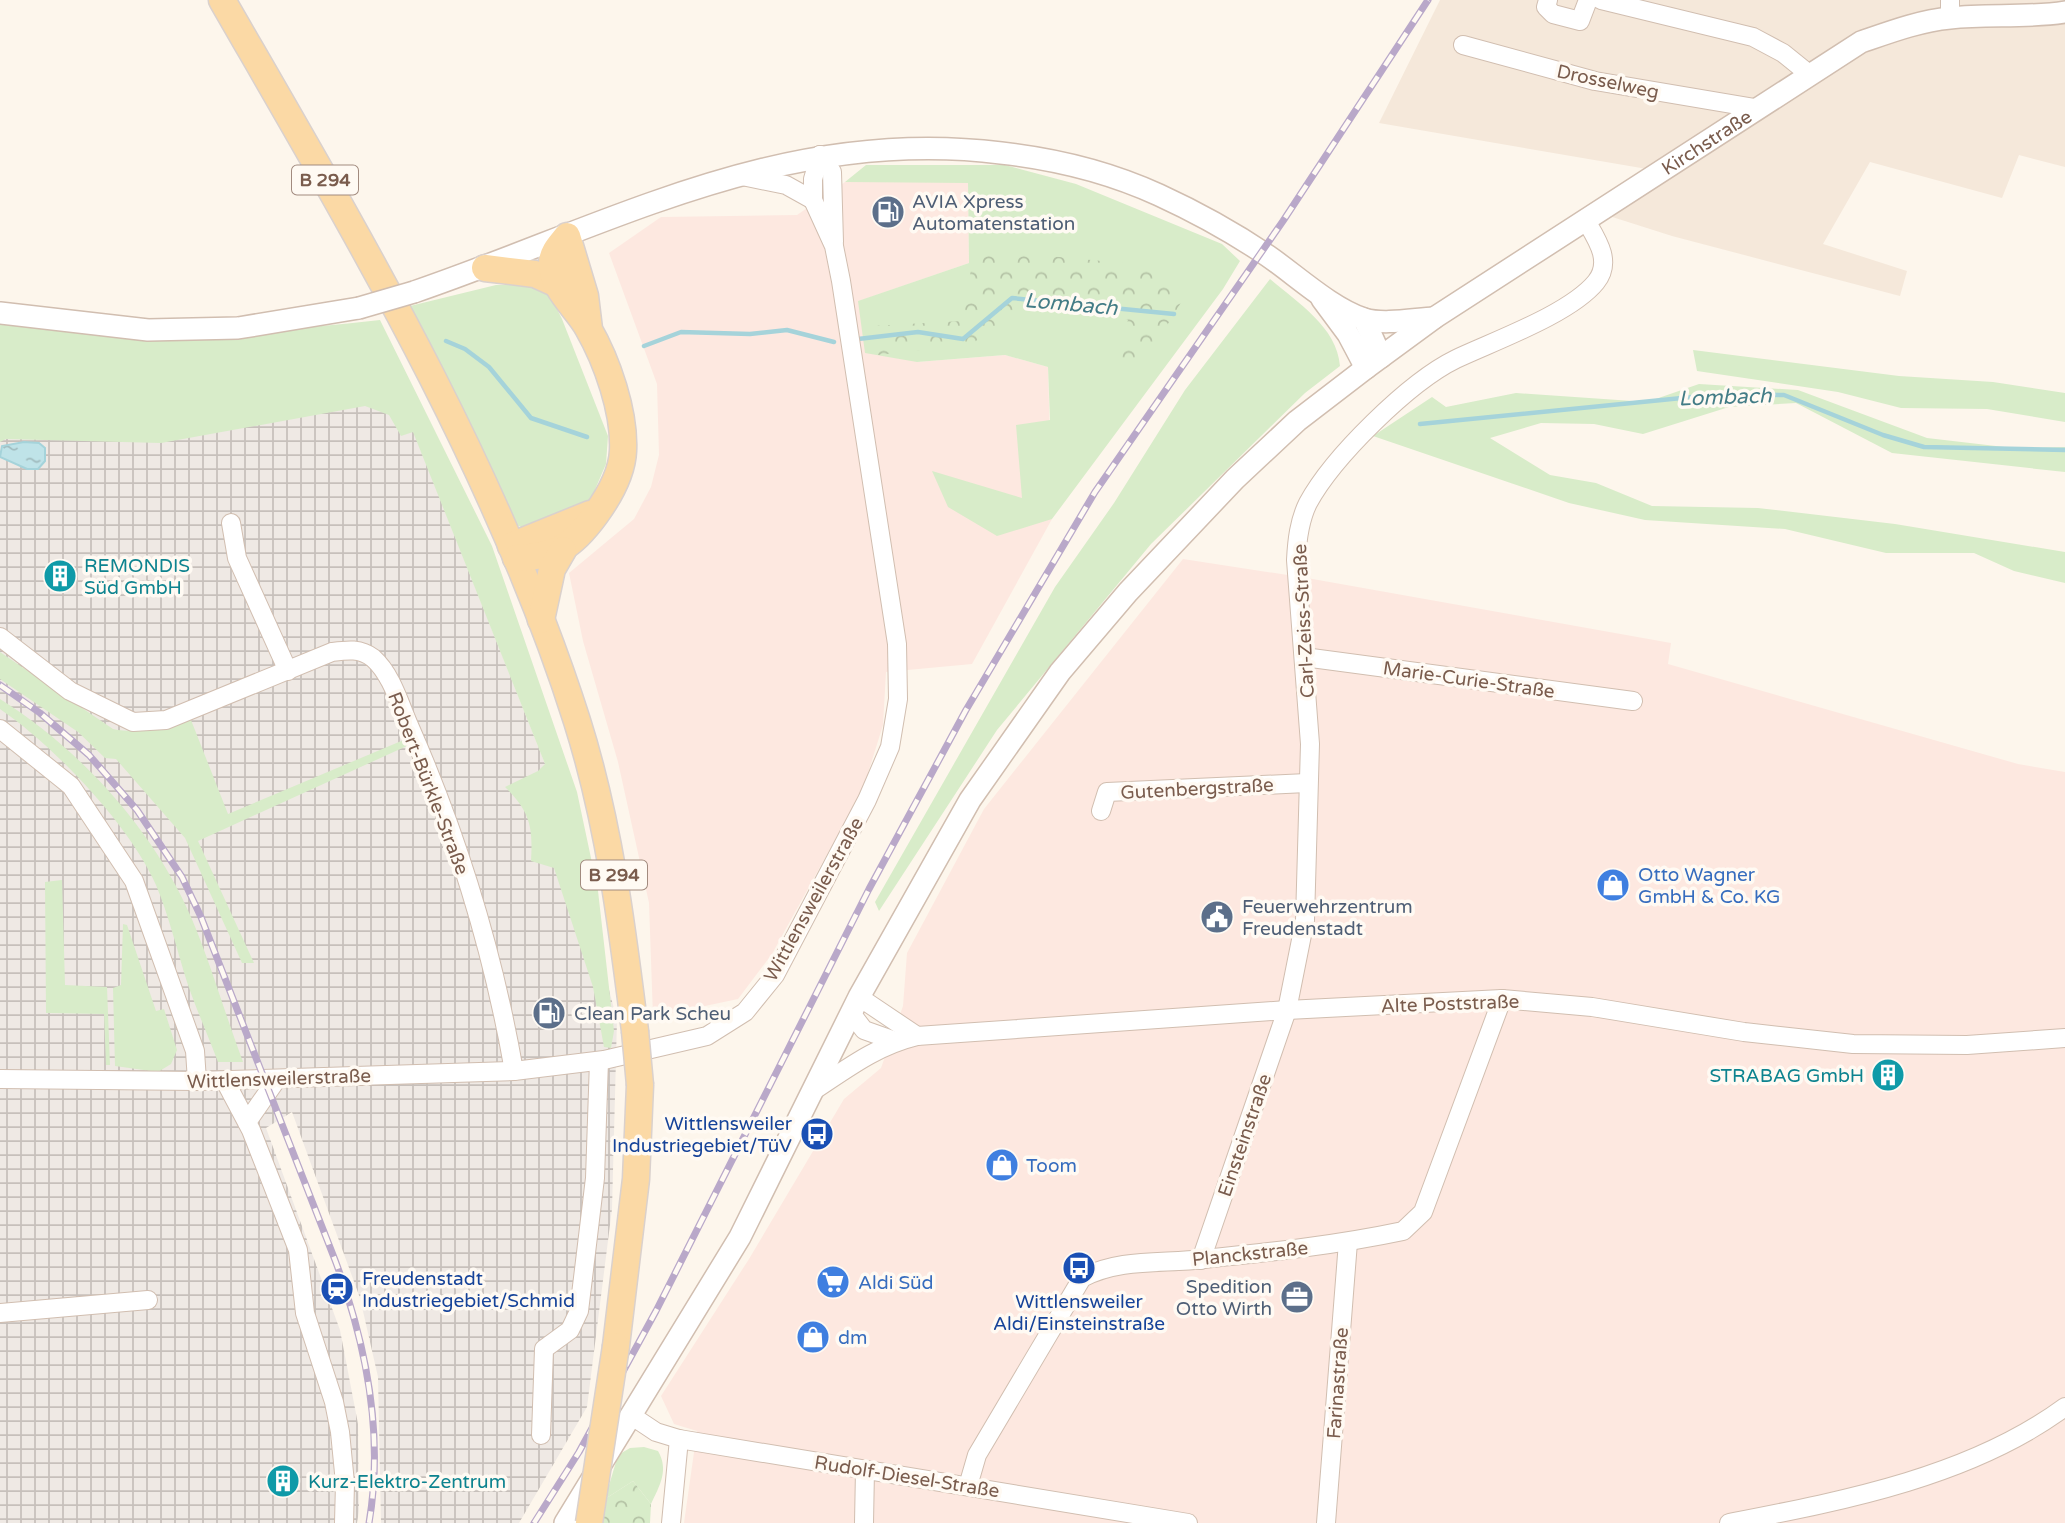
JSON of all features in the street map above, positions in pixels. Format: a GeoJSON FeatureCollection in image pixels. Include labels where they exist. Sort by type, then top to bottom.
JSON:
{"type":"FeatureCollection","features":[{"type":"Feature","properties":{"kind":"main road","name":"B 294"},"geometry":{"type":"LineString","coordinates":[[222,0],[424,363],[514,552],[578,722],[598,800],[618,891],[640,1085],[636,1179],[616,1346],[589,1523]]}},
{"type":"Feature","properties":{"kind":"main road"},"geometry":{"type":"LineString","coordinates":[[567,236],[556,250],[552,264],[557,284],[589,329]]}},
{"type":"Feature","properties":{"kind":"main road"},"geometry":{"type":"LineString","coordinates":[[541,620],[552,569],[563,550],[582,533],[614,484],[623,452],[619,414],[589,329],[585,296],[567,236]]}},
{"type":"Feature","properties":{"kind":"main road"},"geometry":{"type":"LineString","coordinates":[[485,268],[535,274],[557,284]]}},
{"type":"Feature","properties":{"kind":"main road"},"geometry":{"type":"LineString","coordinates":[[514,552],[598,510]]}},
{"type":"Feature","properties":{"kind":"main road"},"geometry":{"type":"LineString","coordinates":[[514,552],[546,556],[563,550]]}},
{"type":"Feature","properties":{"kind":"street"},"geometry":{"type":"LineString","coordinates":[[1548,0],[1546,6],[1553,14],[1580,20],[1588,0]]}},
{"type":"Feature","properties":{"kind":"street"},"geometry":{"type":"LineString","coordinates":[[1601,0],[1753,37],[1783,53],[1810,74]]}},
{"type":"Feature","properties":{"kind":"street","name":"Kirchstraße"},"geometry":{"type":"LineString","coordinates":[[565,1523],[740,1237],[855,1005],[970,800],[1060,673],[1128,592],[1235,479],[1297,421],[1434,318],[1755,108],[1861,42],[1950,9],[2039,16],[2065,12]]}},
{"type":"Feature","properties":{"kind":"street","name":"Drosselweg"},"geometry":{"type":"LineString","coordinates":[[1463,46],[1595,80],[1755,108]]}},
{"type":"Feature","properties":{"kind":"street"},"geometry":{"type":"LineString","coordinates":[[0,313],[148,330],[238,328],[359,308],[485,268],[735,175],[820,155],[911,147],[960,148],[1029,156],[1093,170],[1158,195],[1227,230],[1317,292],[1364,319],[1434,318]]}},
{"type":"Feature","properties":{"kind":"street"},"geometry":{"type":"LineString","coordinates":[[735,175],[786,185],[813,200],[813,179],[820,155]]}},
{"type":"Feature","properties":{"kind":"street","name":"Wittlensweilerstraße"},"geometry":{"type":"LineString","coordinates":[[0,1079],[197,1082],[513,1071],[599,1061],[707,1036],[745,1012],[775,975],[867,800],[890,747],[898,699],[897,644],[834,246],[836,219],[832,173],[820,155]]}},
{"type":"Feature","properties":{"kind":"street","name":"Wittlensweilerstraße"},"geometry":{"type":"LineString","coordinates":[[813,200],[834,246]]}},
{"type":"Feature","properties":{"kind":"street","name":"Carl-Zeiss-Straße"},"geometry":{"type":"LineString","coordinates":[[1287,1010],[1305,920],[1310,744],[1296,560],[1298,534],[1307,505],[1327,473],[1429,373],[1553,314],[1596,282],[1604,264],[1601,246],[1584,219]]}},
{"type":"Feature","properties":{"kind":"street"},"geometry":{"type":"LineString","coordinates":[[1317,292],[1373,363]]}},
{"type":"Feature","properties":{"kind":"street"},"geometry":{"type":"LineString","coordinates":[[1364,319],[1373,363]]}},
{"type":"Feature","properties":{"kind":"street"},"geometry":{"type":"LineString","coordinates":[[231,523],[237,558],[288,671]]}},
{"type":"Feature","properties":{"kind":"street","name":"Robert-Bürkle-Straße"},"geometry":{"type":"LineString","coordinates":[[0,636],[70,691],[133,722],[166,720],[332,652],[355,649],[372,657],[387,676],[437,793],[492,961],[513,1071]]}},
{"type":"Feature","properties":{"kind":"street","name":"Marie-Curie-Straße"},"geometry":{"type":"LineString","coordinates":[[1304,657],[1633,701]]}},
{"type":"Feature","properties":{"kind":"street"},"geometry":{"type":"LineString","coordinates":[[0,729],[71,786],[134,881],[195,1051],[197,1082]]}},
{"type":"Feature","properties":{"kind":"street","name":"Gutenbergstraße"},"geometry":{"type":"LineString","coordinates":[[1101,811],[1107,792],[1307,783]]}},
{"type":"Feature","properties":{"kind":"street","name":"Alte Poststraße"},"geometry":{"type":"LineString","coordinates":[[813,1090],[862,1056],[895,1041],[917,1036],[1287,1010],[1502,999],[1592,1007],[1744,1032],[1853,1044],[1968,1045],[2065,1038]]}},
{"type":"Feature","properties":{"kind":"street","name":"Planckstraße"},"geometry":{"type":"LineString","coordinates":[[968,1486],[977,1455],[1083,1278],[1100,1269],[1120,1265],[1201,1260],[1348,1242],[1403,1231],[1423,1212],[1502,999]]}},
{"type":"Feature","properties":{"kind":"street"},"geometry":{"type":"LineString","coordinates":[[855,1005],[917,1036]]}},
{"type":"Feature","properties":{"kind":"street"},"geometry":{"type":"LineString","coordinates":[[855,1005],[864,1030],[895,1041]]}},
{"type":"Feature","properties":{"kind":"street","name":"Einsteinstraße"},"geometry":{"type":"LineString","coordinates":[[1201,1260],[1287,1010]]}},
{"type":"Feature","properties":{"kind":"street"},"geometry":{"type":"LineString","coordinates":[[541,1436],[544,1349],[570,1330],[579,1311],[595,1178],[599,1061]]}},
{"type":"Feature","properties":{"kind":"street"},"geometry":{"type":"LineString","coordinates":[[247,1122],[277,1079]]}},
{"type":"Feature","properties":{"kind":"street"},"geometry":{"type":"LineString","coordinates":[[225,1081],[247,1122],[298,1250],[305,1313],[334,1402],[340,1432],[345,1483],[344,1523]]}},
{"type":"Feature","properties":{"kind":"street","name":"Farinastraße"},"geometry":{"type":"LineString","coordinates":[[1326,1523],[1348,1242]]}},
{"type":"Feature","properties":{"kind":"street"},"geometry":{"type":"LineString","coordinates":[[0,1313],[148,1300]]}},
{"type":"Feature","properties":{"kind":"street"},"geometry":{"type":"LineString","coordinates":[[1729,1523],[1808,1507],[1942,1468],[1994,1450],[2065,1407]]}},
{"type":"Feature","properties":{"kind":"street","name":"Rudolf-Diesel-Straße"},"geometry":{"type":"LineString","coordinates":[[632,1416],[656,1432],[679,1439],[1188,1523]]}},
{"type":"Feature","properties":{"kind":"street"},"geometry":{"type":"LineString","coordinates":[[671,1523],[679,1439]]}},
{"type":"Feature","properties":{"kind":"street"},"geometry":{"type":"LineString","coordinates":[[864,1523],[866,1470]]}},
{"type":"Feature","properties":{"kind":"shaded area"},"geometry":{"type":"Polygon","coordinates":[[[1440,0],[2065,0],[2065,167],[2019,155],[2002,198],[1870,162],[1823,244],[1907,271],[1900,296],[1672,236],[1584,208],[1647,169],[1379,123],[1440,0]]]}},
{"type":"Feature","properties":{"kind":"shaded area"},"geometry":{"type":"Polygon","coordinates":[[[845,182],[968,182],[969,263],[859,301],[917,362],[1005,355],[1048,367],[1052,519],[972,664],[886,672],[883,725],[863,789],[772,954],[738,999],[653,1017],[649,903],[618,762],[583,641],[569,573],[634,519],[651,487],[659,455],[657,384],[609,253],[661,217],[797,215],[845,182]]]}},
{"type":"Feature","properties":{"kind":"shaded area"},"geometry":{"type":"Polygon","coordinates":[[[374,332],[557,794],[617,1020],[612,1209],[587,1407],[519,1523],[381,1523],[378,1377],[360,1298],[292,1112],[266,1128],[340,1330],[358,1424],[357,1523],[0,1523],[0,335],[374,332]]]}},
{"type":"Feature","properties":{"kind":"shaded area"},"geometry":{"type":"Polygon","coordinates":[[[1183,559],[1307,578],[1671,643],[1668,664],[2018,764],[2065,772],[2065,1523],[684,1523],[697,1431],[674,1424],[661,1396],[749,1259],[844,1099],[881,1068],[903,1006],[907,953],[984,809],[1183,559]]]}},
{"type":"Feature","properties":{"kind":"green space"},"geometry":{"type":"Polygon","coordinates":[[[866,165],[1005,165],[1076,184],[1222,244],[1240,261],[1223,289],[1052,519],[997,536],[948,507],[932,471],[1022,498],[1016,425],[1050,420],[1048,367],[1005,355],[917,362],[865,353],[858,301],[969,263],[968,183],[845,182],[866,165]]]}},
{"type":"Feature","properties":{"kind":"green space"},"geometry":{"type":"Polygon","coordinates":[[[974,249],[1166,267],[1182,301],[1137,374],[1112,360],[1128,320],[1016,310],[972,344],[878,355],[871,326],[963,321],[974,249]]]}},
{"type":"Feature","properties":{"kind":"green space"},"geometry":{"type":"Polygon","coordinates":[[[1270,279],[1304,307],[1324,328],[1332,339],[1340,366],[1305,393],[1151,544],[997,730],[879,911],[875,902],[1055,587],[1114,503],[1185,390],[1270,279]]]}},
{"type":"Feature","properties":{"kind":"green space"},"geometry":{"type":"Polygon","coordinates":[[[534,284],[550,295],[562,319],[608,436],[606,464],[591,499],[576,511],[533,531],[510,523],[408,309],[410,306],[496,285],[534,284]]]}},
{"type":"Feature","properties":{"kind":"green space"},"geometry":{"type":"Polygon","coordinates":[[[380,320],[492,546],[577,792],[598,891],[614,1031],[611,1048],[604,1047],[593,987],[554,868],[531,861],[528,820],[520,804],[505,787],[538,771],[545,764],[413,432],[401,436],[389,415],[365,406],[161,443],[6,439],[0,442],[0,323],[96,332],[190,334],[380,320]]]}},
{"type":"Feature","properties":{"kind":"green space"},"geometry":{"type":"Polygon","coordinates":[[[1693,350],[1899,376],[1993,382],[2065,393],[2065,422],[1987,409],[1901,408],[1838,392],[1697,371],[1693,350]]]}},
{"type":"Feature","properties":{"kind":"green space"},"geometry":{"type":"Polygon","coordinates":[[[1699,384],[1798,390],[1927,438],[2013,448],[2065,447],[2065,472],[1892,453],[1796,403],[1729,407],[1643,434],[1594,424],[1541,423],[1490,438],[1550,475],[1596,483],[1652,506],[1758,508],[1895,524],[2065,552],[2065,583],[2014,571],[1974,553],[1886,553],[1785,529],[1645,520],[1569,503],[1373,436],[1432,397],[1446,407],[1516,393],[1647,402],[1699,384]]]}},
{"type":"Feature","properties":{"kind":"green space"},"geometry":{"type":"Polygon","coordinates":[[[0,652],[113,729],[143,730],[191,720],[228,814],[406,739],[409,745],[198,841],[254,963],[242,963],[185,838],[116,759],[105,758],[78,732],[0,679],[0,652]]]}},
{"type":"Feature","properties":{"kind":"green space"},"geometry":{"type":"Polygon","coordinates":[[[0,699],[30,719],[86,767],[135,823],[156,853],[191,917],[243,1062],[218,1062],[191,992],[156,885],[128,837],[66,765],[0,709],[0,699]]]}},
{"type":"Feature","properties":{"kind":"green space"},"geometry":{"type":"Polygon","coordinates":[[[62,880],[65,985],[107,987],[110,1065],[106,1065],[104,1014],[46,1013],[45,882],[62,880]]]}},
{"type":"Feature","properties":{"kind":"green space"},"geometry":{"type":"Polygon","coordinates":[[[123,924],[127,925],[156,1011],[164,1009],[177,1050],[171,1064],[158,1072],[115,1066],[113,988],[121,985],[123,924]]]}},
{"type":"Feature","properties":{"kind":"green space"},"geometry":{"type":"Polygon","coordinates":[[[644,1447],[658,1451],[663,1465],[662,1478],[651,1504],[633,1481],[605,1499],[618,1455],[630,1448],[644,1447]]]}},
{"type":"Feature","properties":{"kind":"green space"},"geometry":{"type":"Polygon","coordinates":[[[633,1481],[651,1504],[650,1523],[603,1523],[605,1499],[633,1481]]]}},
{"type":"Feature","properties":{"kind":"water"},"geometry":{"type":"Polygon","coordinates":[[[24,442],[39,443],[45,448],[45,461],[38,469],[27,469],[0,457],[2,446],[24,442]]]}},
{"type":"Feature","properties":{"kind":"waterway","name":"Lombach"},"geometry":{"type":"LineString","coordinates":[[858,339],[918,332],[963,339],[1012,298],[1174,314]]}},
{"type":"Feature","properties":{"kind":"waterway","name":"Lombach"},"geometry":{"type":"LineString","coordinates":[[644,346],[681,332],[750,334],[787,330],[834,342]]}},
{"type":"Feature","properties":{"kind":"waterway","name":"Lombach"},"geometry":{"type":"LineString","coordinates":[[446,341],[465,349],[489,367],[531,418],[587,437]]}},
{"type":"Feature","properties":{"kind":"waterway","name":"Lombach"},"geometry":{"type":"LineString","coordinates":[[1420,424],[1722,394],[1784,395],[1883,435],[1924,447],[2065,450]]}},
{"type":"Feature","properties":{"kind":"railway"},"geometry":{"type":"LineString","coordinates":[[534,1523],[579,1452],[656,1311],[869,889],[966,710],[1095,492],[1283,221],[1428,0]]}},
{"type":"Feature","properties":{"kind":"railway"},"geometry":{"type":"LineString","coordinates":[[0,685],[40,713],[89,755],[137,810],[182,877],[201,917],[335,1260],[356,1324],[373,1423],[373,1490],[369,1523]]}},
{"type":"Feature","properties":{"kind":"place","name":"AVIA Xpress Automatenstation"},"geometry":{"type":"Point","coordinates":[888,212]}},
{"type":"Feature","properties":{"kind":"place","name":"REMONDIS Süd GmbH"},"geometry":{"type":"Point","coordinates":[60,576]}},
{"type":"Feature","properties":{"kind":"place","name":"Otto Wagner GmbH & Co. KG"},"geometry":{"type":"Point","coordinates":[1613,885]}},
{"type":"Feature","properties":{"kind":"place","name":"Feuerwehrzentrum Freudenstadt"},"geometry":{"type":"Point","coordinates":[1217,917]}},
{"type":"Feature","properties":{"kind":"place","name":"Clean Park Scheu"},"geometry":{"type":"Point","coordinates":[549,1013]}},
{"type":"Feature","properties":{"kind":"place","name":"STRABAG GmbH"},"geometry":{"type":"Point","coordinates":[1888,1075]}},
{"type":"Feature","properties":{"kind":"place","name":"Wittlensweiler Industriegebiet/TüV"},"geometry":{"type":"Point","coordinates":[817,1134]}},
{"type":"Feature","properties":{"kind":"place","name":"Toom"},"geometry":{"type":"Point","coordinates":[1002,1165]}},
{"type":"Feature","properties":{"kind":"place","name":"Wittlensweiler Aldi/Einsteinstraße"},"geometry":{"type":"Point","coordinates":[1079,1268]}},
{"type":"Feature","properties":{"kind":"place","name":"Aldi Süd"},"geometry":{"type":"Point","coordinates":[833,1282]}},
{"type":"Feature","properties":{"kind":"place","name":"Freudenstadt Industriegebiet/Schmid"},"geometry":{"type":"Point","coordinates":[337,1289]}},
{"type":"Feature","properties":{"kind":"place","name":"Spedition Otto Wirth"},"geometry":{"type":"Point","coordinates":[1297,1297]}},
{"type":"Feature","properties":{"kind":"place","name":"dm"},"geometry":{"type":"Point","coordinates":[813,1337]}},
{"type":"Feature","properties":{"kind":"place","name":"Kurz-Elektro-Zentrum"},"geometry":{"type":"Point","coordinates":[283,1481]}}]}
